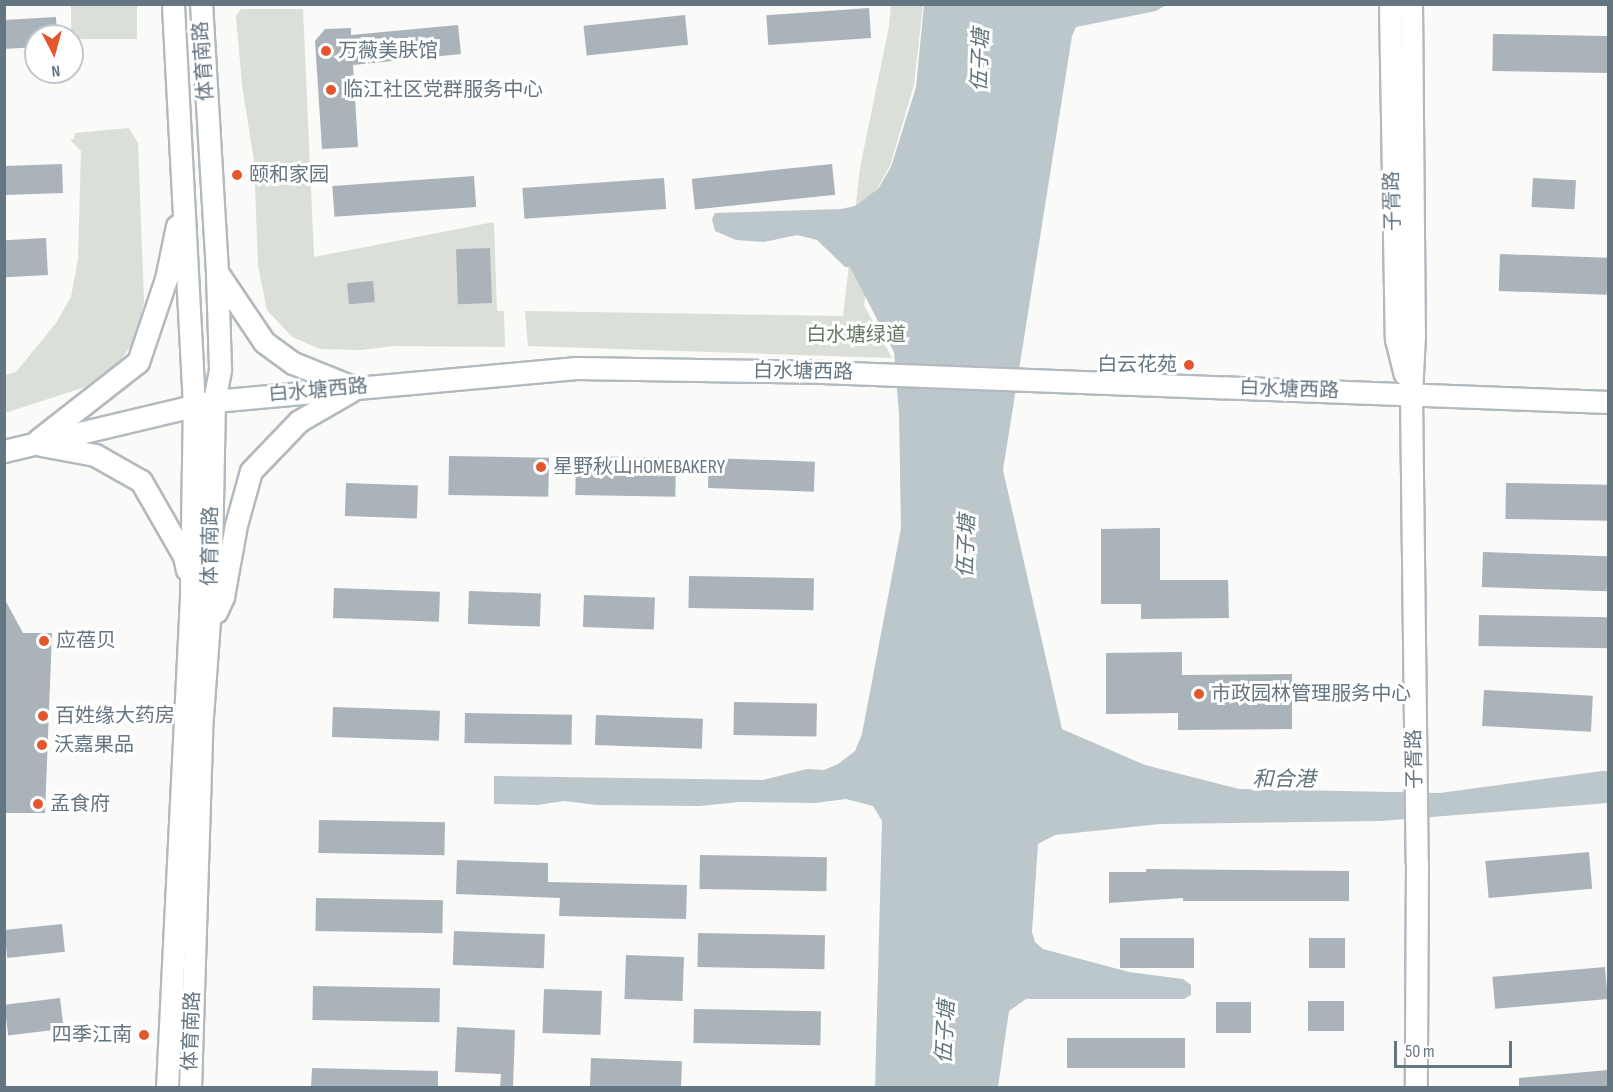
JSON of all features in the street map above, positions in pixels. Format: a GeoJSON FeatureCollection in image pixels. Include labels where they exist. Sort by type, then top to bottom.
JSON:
{"type":"FeatureCollection","features":[{"type":"Feature","properties":{"kind":"street","name":"体育南路"},"geometry":{"type":"LineString","coordinates":[[173,4],[183,194],[204,403],[208,632],[201,730],[190,1088]]}},
{"type":"Feature","properties":{"kind":"street","name":"体育南路"},"geometry":{"type":"LineString","coordinates":[[167,1088],[191,591],[204,403],[220,369],[217,272],[201,4]]}},
{"type":"Feature","properties":{"kind":"street","name":"子胥路"},"geometry":{"type":"LineString","coordinates":[[1390,4],[1396,339],[1411,395]]}},
{"type":"Feature","properties":{"kind":"street","name":"子胥路"},"geometry":{"type":"LineString","coordinates":[[1411,4],[1414,335],[1411,395],[1416,829],[1416,1088]]}},
{"type":"Feature","properties":{"kind":"street"},"geometry":{"type":"LineString","coordinates":[[33,444],[138,362],[166,279],[183,194]]}},
{"type":"Feature","properties":{"kind":"street"},"geometry":{"type":"LineString","coordinates":[[217,272],[264,342],[293,363],[356,388]]}},
{"type":"Feature","properties":{"kind":"street","name":"白水塘西路"},"geometry":{"type":"LineString","coordinates":[[4,451],[204,403],[576,368],[822,372],[1608,402]]}},
{"type":"Feature","properties":{"kind":"street"},"geometry":{"type":"LineString","coordinates":[[208,632],[223,597],[236,525],[251,471],[299,421],[356,388]]}},
{"type":"Feature","properties":{"kind":"street"},"geometry":{"type":"LineString","coordinates":[[33,444],[95,455],[141,481],[184,556],[191,591]]}},
{"type":"Feature","properties":{"kind":"green space"},"geometry":{"type":"Polygon","coordinates":[[[71,5],[137,5],[137,39],[84,39],[84,24],[71,24],[71,5]]]}},
{"type":"Feature","properties":{"kind":"green space","name":"白水塘绿道"},"geometry":{"type":"Polygon","coordinates":[[[891,5],[923,5],[914,85],[890,166],[878,187],[864,305],[892,358],[528,346],[525,311],[843,316],[860,168],[889,26],[891,5]]]}},
{"type":"Feature","properties":{"kind":"green space"},"geometry":{"type":"Polygon","coordinates":[[[241,9],[303,9],[314,257],[494,222],[497,311],[504,311],[505,347],[395,346],[360,350],[320,349],[292,337],[267,310],[258,266],[254,161],[242,85],[236,16],[241,9]]]}},
{"type":"Feature","properties":{"kind":"green space"},"geometry":{"type":"Polygon","coordinates":[[[129,128],[138,143],[144,302],[135,339],[121,360],[85,387],[5,413],[5,375],[16,372],[56,323],[71,297],[78,259],[81,151],[70,140],[74,139],[75,133],[129,128]]]}},
{"type":"Feature","properties":{"kind":"water","name":"伍子塘"},"geometry":{"type":"Polygon","coordinates":[[[1168,4],[1156,11],[1076,27],[1072,36],[1003,470],[1062,729],[1145,765],[1239,789],[1440,793],[1608,771],[1608,803],[1381,821],[1160,824],[1055,835],[1038,844],[1032,932],[1035,942],[1043,949],[1129,972],[1183,979],[1191,985],[1191,995],[1184,999],[1026,999],[1009,1011],[998,1087],[875,1088],[882,821],[873,806],[846,799],[815,803],[740,802],[699,806],[597,805],[564,801],[537,805],[494,804],[494,776],[763,780],[807,769],[824,770],[838,764],[855,751],[862,734],[901,528],[899,414],[894,352],[850,267],[845,267],[817,240],[797,235],[764,242],[736,240],[715,231],[712,219],[715,213],[841,209],[855,206],[878,189],[891,167],[916,87],[924,5],[1168,4]]]}},
{"type":"Feature","properties":{"kind":"building"},"geometry":{"type":"Polygon","coordinates":[[[869,8],[871,38],[768,45],[766,15],[869,8]]]}},
{"type":"Feature","properties":{"kind":"building"},"geometry":{"type":"Polygon","coordinates":[[[685,15],[688,45],[587,55],[584,26],[685,15]]]}},
{"type":"Feature","properties":{"kind":"building"},"geometry":{"type":"Polygon","coordinates":[[[56,17],[56,24],[24,24],[24,48],[4,49],[4,20],[56,17]]]}},
{"type":"Feature","properties":{"kind":"building"},"geometry":{"type":"Polygon","coordinates":[[[458,25],[461,54],[353,65],[358,147],[322,149],[315,41],[325,29],[351,28],[351,35],[458,25]]]}},
{"type":"Feature","properties":{"kind":"building"},"geometry":{"type":"Polygon","coordinates":[[[1493,34],[1608,36],[1607,73],[1492,71],[1493,34]]]}},
{"type":"Feature","properties":{"kind":"building"},"geometry":{"type":"Polygon","coordinates":[[[62,164],[63,193],[5,195],[4,166],[62,164]]]}},
{"type":"Feature","properties":{"kind":"building"},"geometry":{"type":"Polygon","coordinates":[[[832,164],[835,195],[695,210],[692,179],[832,164]]]}},
{"type":"Feature","properties":{"kind":"building"},"geometry":{"type":"Polygon","coordinates":[[[474,176],[476,207],[335,217],[332,186],[474,176]]]}},
{"type":"Feature","properties":{"kind":"building"},"geometry":{"type":"Polygon","coordinates":[[[664,178],[666,209],[525,219],[522,188],[664,178]]]}},
{"type":"Feature","properties":{"kind":"building"},"geometry":{"type":"Polygon","coordinates":[[[1533,178],[1576,180],[1574,209],[1531,207],[1533,178]]]}},
{"type":"Feature","properties":{"kind":"building"},"geometry":{"type":"Polygon","coordinates":[[[46,238],[48,275],[6,277],[4,240],[46,238]]]}},
{"type":"Feature","properties":{"kind":"building"},"geometry":{"type":"Polygon","coordinates":[[[490,248],[492,303],[458,304],[456,249],[490,248]]]}},
{"type":"Feature","properties":{"kind":"building"},"geometry":{"type":"Polygon","coordinates":[[[1500,254],[1608,258],[1607,295],[1499,291],[1500,254]]]}},
{"type":"Feature","properties":{"kind":"building"},"geometry":{"type":"Polygon","coordinates":[[[373,281],[375,302],[349,304],[347,283],[373,281]]]}},
{"type":"Feature","properties":{"kind":"building"},"geometry":{"type":"Polygon","coordinates":[[[449,456],[549,458],[548,497],[448,495],[449,456]]]}},
{"type":"Feature","properties":{"kind":"building"},"geometry":{"type":"Polygon","coordinates":[[[576,456],[676,458],[675,497],[575,495],[576,456]]]}},
{"type":"Feature","properties":{"kind":"building"},"geometry":{"type":"Polygon","coordinates":[[[709,458],[815,462],[814,492],[708,488],[709,458]]]}},
{"type":"Feature","properties":{"kind":"building"},"geometry":{"type":"Polygon","coordinates":[[[346,483],[418,486],[417,518],[345,516],[346,483]]]}},
{"type":"Feature","properties":{"kind":"building"},"geometry":{"type":"Polygon","coordinates":[[[1506,483],[1608,485],[1607,521],[1505,519],[1506,483]]]}},
{"type":"Feature","properties":{"kind":"building"},"geometry":{"type":"Polygon","coordinates":[[[1160,528],[1160,580],[1228,580],[1229,618],[1141,619],[1141,604],[1101,604],[1101,529],[1160,528]]]}},
{"type":"Feature","properties":{"kind":"building"},"geometry":{"type":"Polygon","coordinates":[[[1483,552],[1608,556],[1607,591],[1482,587],[1483,552]]]}},
{"type":"Feature","properties":{"kind":"building"},"geometry":{"type":"Polygon","coordinates":[[[689,576],[814,578],[813,610],[688,608],[689,576]]]}},
{"type":"Feature","properties":{"kind":"building"},"geometry":{"type":"Polygon","coordinates":[[[334,588],[440,592],[439,622],[333,618],[334,588]]]}},
{"type":"Feature","properties":{"kind":"building"},"geometry":{"type":"Polygon","coordinates":[[[469,591],[541,594],[540,626],[468,624],[469,591]]]}},
{"type":"Feature","properties":{"kind":"building"},"geometry":{"type":"Polygon","coordinates":[[[584,595],[655,597],[654,629],[583,627],[584,595]]]}},
{"type":"Feature","properties":{"kind":"building"},"geometry":{"type":"Polygon","coordinates":[[[4,598],[23,633],[52,633],[45,813],[4,813],[4,598]]]}},
{"type":"Feature","properties":{"kind":"building"},"geometry":{"type":"Polygon","coordinates":[[[1479,615],[1608,617],[1607,648],[1478,646],[1479,615]]]}},
{"type":"Feature","properties":{"kind":"building","name":"市政园林管理服务中心"},"geometry":{"type":"Polygon","coordinates":[[[1182,652],[1182,675],[1292,674],[1292,729],[1178,730],[1178,713],[1106,714],[1106,653],[1182,652]]]}},
{"type":"Feature","properties":{"kind":"building"},"geometry":{"type":"Polygon","coordinates":[[[1484,690],[1593,696],[1591,732],[1482,726],[1484,690]]]}},
{"type":"Feature","properties":{"kind":"building"},"geometry":{"type":"Polygon","coordinates":[[[734,702],[817,703],[816,736],[733,735],[734,702]]]}},
{"type":"Feature","properties":{"kind":"building"},"geometry":{"type":"Polygon","coordinates":[[[333,707],[440,711],[439,741],[332,737],[333,707]]]}},
{"type":"Feature","properties":{"kind":"building"},"geometry":{"type":"Polygon","coordinates":[[[465,713],[572,715],[571,745],[464,743],[465,713]]]}},
{"type":"Feature","properties":{"kind":"building"},"geometry":{"type":"Polygon","coordinates":[[[596,715],[703,719],[702,749],[595,745],[596,715]]]}},
{"type":"Feature","properties":{"kind":"building"},"geometry":{"type":"Polygon","coordinates":[[[319,820],[445,822],[444,855],[318,853],[319,820]]]}},
{"type":"Feature","properties":{"kind":"building"},"geometry":{"type":"Polygon","coordinates":[[[1589,852],[1592,889],[1489,898],[1485,861],[1589,852]]]}},
{"type":"Feature","properties":{"kind":"building"},"geometry":{"type":"Polygon","coordinates":[[[700,855],[827,857],[826,891],[699,889],[700,855]]]}},
{"type":"Feature","properties":{"kind":"building"},"geometry":{"type":"Polygon","coordinates":[[[457,860],[548,863],[548,882],[687,885],[686,919],[559,916],[560,898],[456,894],[457,860]]]}},
{"type":"Feature","properties":{"kind":"building"},"geometry":{"type":"Polygon","coordinates":[[[1146,869],[1349,871],[1349,901],[1183,901],[1183,898],[1109,903],[1109,872],[1146,872],[1146,869]]]}},
{"type":"Feature","properties":{"kind":"building"},"geometry":{"type":"Polygon","coordinates":[[[316,898],[443,900],[442,933],[315,931],[316,898]]]}},
{"type":"Feature","properties":{"kind":"building"},"geometry":{"type":"Polygon","coordinates":[[[62,924],[65,952],[7,958],[4,930],[62,924]]]}},
{"type":"Feature","properties":{"kind":"building"},"geometry":{"type":"Polygon","coordinates":[[[454,931],[545,934],[544,968],[453,965],[454,931]]]}},
{"type":"Feature","properties":{"kind":"building"},"geometry":{"type":"Polygon","coordinates":[[[698,933],[825,935],[824,969],[697,967],[698,933]]]}},
{"type":"Feature","properties":{"kind":"building"},"geometry":{"type":"Polygon","coordinates":[[[1120,938],[1194,938],[1194,968],[1120,968],[1120,938]]]}},
{"type":"Feature","properties":{"kind":"building"},"geometry":{"type":"Polygon","coordinates":[[[1309,938],[1345,938],[1345,968],[1309,968],[1309,938]]]}},
{"type":"Feature","properties":{"kind":"building"},"geometry":{"type":"Polygon","coordinates":[[[626,955],[684,957],[682,1001],[624,999],[626,955]]]}},
{"type":"Feature","properties":{"kind":"building"},"geometry":{"type":"Polygon","coordinates":[[[1605,967],[1608,999],[1495,1009],[1492,977],[1605,967]]]}},
{"type":"Feature","properties":{"kind":"building"},"geometry":{"type":"Polygon","coordinates":[[[313,986],[440,988],[439,1022],[312,1020],[313,986]]]}},
{"type":"Feature","properties":{"kind":"building"},"geometry":{"type":"Polygon","coordinates":[[[544,989],[602,991],[600,1035],[542,1033],[544,989]]]}},
{"type":"Feature","properties":{"kind":"building"},"geometry":{"type":"Polygon","coordinates":[[[60,998],[64,1029],[8,1036],[4,1005],[60,998]]]}},
{"type":"Feature","properties":{"kind":"building"},"geometry":{"type":"Polygon","coordinates":[[[1308,1001],[1344,1001],[1344,1031],[1308,1031],[1308,1001]]]}},
{"type":"Feature","properties":{"kind":"building"},"geometry":{"type":"Polygon","coordinates":[[[1216,1002],[1251,1002],[1251,1033],[1216,1033],[1216,1002]]]}},
{"type":"Feature","properties":{"kind":"building"},"geometry":{"type":"Polygon","coordinates":[[[694,1009],[821,1011],[820,1045],[693,1043],[694,1009]]]}},
{"type":"Feature","properties":{"kind":"building"},"geometry":{"type":"Polygon","coordinates":[[[457,1027],[515,1030],[513,1088],[500,1088],[501,1074],[455,1072],[457,1027]]]}},
{"type":"Feature","properties":{"kind":"building"},"geometry":{"type":"Polygon","coordinates":[[[1067,1038],[1185,1038],[1185,1068],[1067,1068],[1067,1038]]]}},
{"type":"Feature","properties":{"kind":"building"},"geometry":{"type":"Polygon","coordinates":[[[591,1058],[682,1061],[681,1088],[590,1088],[591,1058]]]}},
{"type":"Feature","properties":{"kind":"building"},"geometry":{"type":"Polygon","coordinates":[[[312,1068],[438,1071],[438,1088],[311,1088],[312,1068]]]}},
{"type":"Feature","properties":{"kind":"building"},"geometry":{"type":"Polygon","coordinates":[[[1608,1070],[1608,1088],[1519,1088],[1519,1078],[1608,1070]]]}},
{"type":"Feature","properties":{"kind":"place","name":"万薇美肤馆"},"geometry":{"type":"Point","coordinates":[326,51]}},
{"type":"Feature","properties":{"kind":"place","name":"临江社区党群服务中心"},"geometry":{"type":"Point","coordinates":[331,90]}},
{"type":"Feature","properties":{"kind":"place","name":"颐和家园"},"geometry":{"type":"Point","coordinates":[237,175]}},
{"type":"Feature","properties":{"kind":"place","name":"白云花苑"},"geometry":{"type":"Point","coordinates":[1189,365]}},
{"type":"Feature","properties":{"kind":"place","name":"星野秋山HOMEBAKERY"},"geometry":{"type":"Point","coordinates":[541,467]}},
{"type":"Feature","properties":{"kind":"place","name":"应蓓贝"},"geometry":{"type":"Point","coordinates":[44,641]}},
{"type":"Feature","properties":{"kind":"place","name":"市政园林管理服务中心"},"geometry":{"type":"Point","coordinates":[1199,694]}},
{"type":"Feature","properties":{"kind":"place","name":"百姓缘大药房"},"geometry":{"type":"Point","coordinates":[43,716]}},
{"type":"Feature","properties":{"kind":"place","name":"沃嘉果品"},"geometry":{"type":"Point","coordinates":[42,745]}},
{"type":"Feature","properties":{"kind":"place","name":"孟食府"},"geometry":{"type":"Point","coordinates":[38,804]}},
{"type":"Feature","properties":{"kind":"place","name":"四季江南"},"geometry":{"type":"Point","coordinates":[144,1035]}},
{"type":"Feature","properties":{"kind":"water label","name":"和合港"},"geometry":{"type":"Point","coordinates":[1284,780]}}]}
